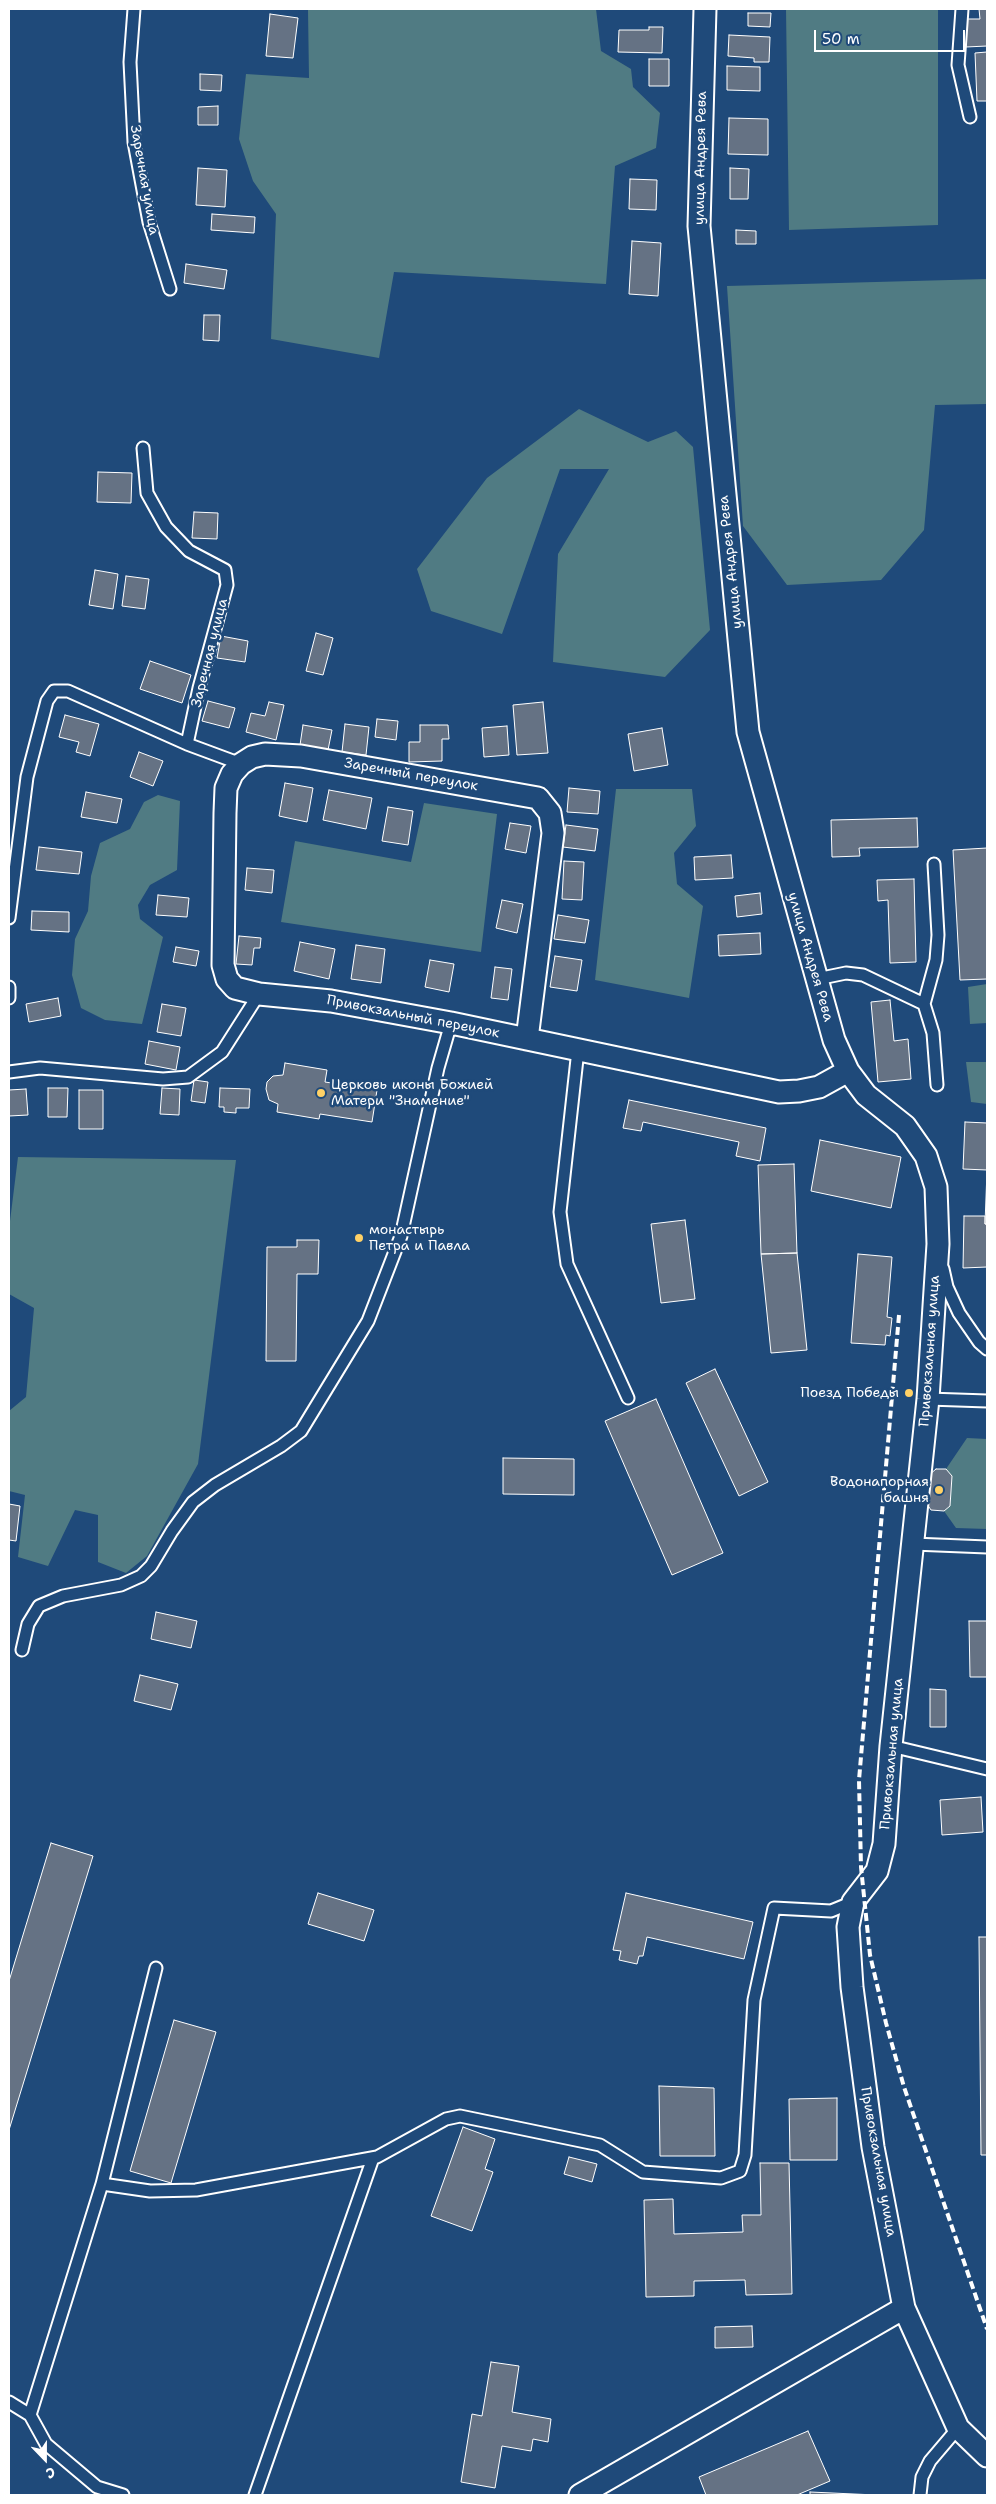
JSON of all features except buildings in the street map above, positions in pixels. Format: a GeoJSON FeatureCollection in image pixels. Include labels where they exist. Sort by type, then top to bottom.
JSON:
{"type":"FeatureCollection","features":[{"type":"Feature","properties":{"kind":"street","name":"улица Андрея Рева"},"geometry":{"type":"LineString","coordinates":[[705,9],[699,226],[748,732],[834,1040],[848,1071],[866,1095],[905,1126],[926,1156],[936,1187]]}},
{"type":"Feature","properties":{"kind":"street","name":"Заречный переулок"},"geometry":{"type":"LineString","coordinates":[[241,764],[252,757],[265,754],[302,756],[538,798],[550,813],[553,833],[527,1039]]}},
{"type":"Feature","properties":{"kind":"street"},"geometry":{"type":"LineString","coordinates":[[241,764],[232,774],[226,788],[223,964],[227,979],[235,988],[259,994]]}},
{"type":"Feature","properties":{"kind":"street","name":"Привокзальный переулок"},"geometry":{"type":"LineString","coordinates":[[259,994],[331,1001],[451,1023],[779,1092],[799,1092],[819,1087],[848,1071]]}},
{"type":"Feature","properties":{"kind":"street","name":"Привокзальная улица"},"geometry":{"type":"LineString","coordinates":[[936,1187],[938,1244],[928,1399],[891,1746],[884,1844],[877,1871],[853,1902],[848,1927],[852,1987],[873,2147],[904,2308],[958,2428],[987,2456]]}},
{"type":"Feature","properties":{"kind":"street"},"geometry":{"type":"LineString","coordinates":[[580,2495],[904,2308]]}},
{"type":"Feature","properties":{"kind":"lane","name":"Заречная улица"},"geometry":{"type":"LineString","coordinates":[[134,9],[130,62],[134,142],[149,222],[170,289]]}},
{"type":"Feature","properties":{"kind":"lane"},"geometry":{"type":"LineString","coordinates":[[962,9],[958,65],[970,117]]}},
{"type":"Feature","properties":{"kind":"lane","name":"Заречная улица"},"geometry":{"type":"LineString","coordinates":[[143,448],[147,493],[166,527],[189,552],[225,570],[227,585],[187,744]]}},
{"type":"Feature","properties":{"kind":"lane"},"geometry":{"type":"LineString","coordinates":[[9,918],[27,777],[47,701],[54,691],[68,691],[187,744],[241,764]]}},
{"type":"Feature","properties":{"kind":"lane"},"geometry":{"type":"LineString","coordinates":[[934,864],[938,935],[936,960],[924,1004],[933,1033],[937,1085]]}},
{"type":"Feature","properties":{"kind":"lane"},"geometry":{"type":"LineString","coordinates":[[816,980],[846,973],[863,975],[924,1004]]}},
{"type":"Feature","properties":{"kind":"lane"},"geometry":{"type":"LineString","coordinates":[[9,987],[9,998]]}},
{"type":"Feature","properties":{"kind":"lane"},"geometry":{"type":"LineString","coordinates":[[9,1072],[40,1068],[163,1079],[188,1077],[222,1052],[259,994]]}},
{"type":"Feature","properties":{"kind":"lane"},"geometry":{"type":"LineString","coordinates":[[22,1650],[28,1624],[39,1606],[63,1596],[121,1585],[142,1576],[151,1566],[172,1531],[193,1502],[215,1485],[281,1446],[301,1431],[368,1321],[401,1236],[438,1068],[451,1023]]}},
{"type":"Feature","properties":{"kind":"lane"},"geometry":{"type":"LineString","coordinates":[[578,1050],[560,1212],[567,1264],[628,1398]]}},
{"type":"Feature","properties":{"kind":"lane"},"geometry":{"type":"LineString","coordinates":[[938,1244],[947,1287],[959,1313],[979,1342],[987,1349]]}},
{"type":"Feature","properties":{"kind":"lane"},"geometry":{"type":"LineString","coordinates":[[928,1399],[987,1401]]}},
{"type":"Feature","properties":{"kind":"lane"},"geometry":{"type":"LineString","coordinates":[[913,1544],[987,1547]]}},
{"type":"Feature","properties":{"kind":"lane"},"geometry":{"type":"LineString","coordinates":[[891,1746],[987,1769]]}},
{"type":"Feature","properties":{"kind":"lane"},"geometry":{"type":"LineString","coordinates":[[102,2184],[150,2191],[196,2190],[373,2158],[446,2119],[460,2116],[600,2146],[643,2172],[721,2178],[740,2171],[745,2156],[754,2000],[774,1908],[832,1911],[853,1902]]}},
{"type":"Feature","properties":{"kind":"lane"},"geometry":{"type":"LineString","coordinates":[[30,2415],[102,2184],[156,1968]]}},
{"type":"Feature","properties":{"kind":"lane"},"geometry":{"type":"LineString","coordinates":[[255,2495],[373,2158]]}},
{"type":"Feature","properties":{"kind":"lane"},"geometry":{"type":"LineString","coordinates":[[9,2402],[30,2415],[46,2444],[97,2487],[123,2495]]}},
{"type":"Feature","properties":{"kind":"lane"},"geometry":{"type":"LineString","coordinates":[[920,2495],[922,2477],[930,2460],[958,2428]]}},
{"type":"Feature","properties":{"kind":"green space"},"geometry":{"type":"Polygon","coordinates":[[[306,9],[596,9],[601,51],[631,69],[633,87],[660,113],[656,148],[615,166],[606,284],[394,272],[379,358],[271,339],[276,214],[253,181],[239,139],[246,74],[309,78],[308,10],[306,9]]]}},
{"type":"Feature","properties":{"kind":"green space"},"geometry":{"type":"Polygon","coordinates":[[[786,9],[938,9],[938,225],[789,230],[786,9]]]}},
{"type":"Feature","properties":{"kind":"green space"},"geometry":{"type":"Polygon","coordinates":[[[987,279],[987,404],[935,405],[924,530],[881,580],[787,585],[743,526],[727,286],[987,279]]]}},
{"type":"Feature","properties":{"kind":"green space"},"geometry":{"type":"Polygon","coordinates":[[[579,409],[648,442],[676,431],[693,447],[710,630],[665,677],[553,662],[558,554],[609,469],[560,469],[502,634],[431,611],[417,569],[487,478],[579,409]]]}},
{"type":"Feature","properties":{"kind":"green space"},"geometry":{"type":"Polygon","coordinates":[[[616,789],[692,789],[696,826],[674,853],[677,884],[703,906],[689,998],[595,980],[616,789]]]}},
{"type":"Feature","properties":{"kind":"green space"},"geometry":{"type":"Polygon","coordinates":[[[158,795],[180,801],[177,870],[150,885],[138,905],[140,919],[163,937],[142,1024],[105,1020],[81,1008],[72,975],[75,939],[88,911],[91,876],[100,843],[130,829],[144,802],[158,795]]]}},
{"type":"Feature","properties":{"kind":"green space"},"geometry":{"type":"Polygon","coordinates":[[[424,803],[497,814],[481,952],[281,922],[295,841],[411,862],[424,803]]]}},
{"type":"Feature","properties":{"kind":"green space"},"geometry":{"type":"Polygon","coordinates":[[[987,984],[987,1023],[970,1024],[968,987],[987,984]]]}},
{"type":"Feature","properties":{"kind":"green space"},"geometry":{"type":"Polygon","coordinates":[[[966,1062],[987,1062],[987,1104],[971,1102],[966,1062]]]}},
{"type":"Feature","properties":{"kind":"green space"},"geometry":{"type":"Polygon","coordinates":[[[18,1157],[236,1160],[198,1464],[147,1556],[126,1573],[98,1562],[98,1515],[75,1510],[48,1566],[18,1557],[25,1495],[9,1491],[9,1411],[26,1397],[34,1308],[9,1294],[9,1229],[18,1157]]]}},
{"type":"Feature","properties":{"kind":"green space"},"geometry":{"type":"Polygon","coordinates":[[[967,1438],[987,1439],[987,1529],[956,1528],[944,1511],[950,1506],[952,1477],[946,1469],[967,1438]]]}},
{"type":"Feature","properties":{"kind":"railway"},"geometry":{"type":"LineString","coordinates":[[899,1315],[859,1780],[861,1867],[870,1955],[886,2023],[904,2087],[987,2329]]}},
{"type":"Feature","properties":{"kind":"place","name":"Церковь иконы Божией Матери \"Знамение\""},"geometry":{"type":"Point","coordinates":[321,1093]}},
{"type":"Feature","properties":{"kind":"place","name":"монастырь Петра и Павла"},"geometry":{"type":"Point","coordinates":[359,1238]}},
{"type":"Feature","properties":{"kind":"place","name":"Поезд Победы"},"geometry":{"type":"Point","coordinates":[909,1393]}},
{"type":"Feature","properties":{"kind":"place","name":"Водонапорная башня"},"geometry":{"type":"Point","coordinates":[939,1490]}}]}
